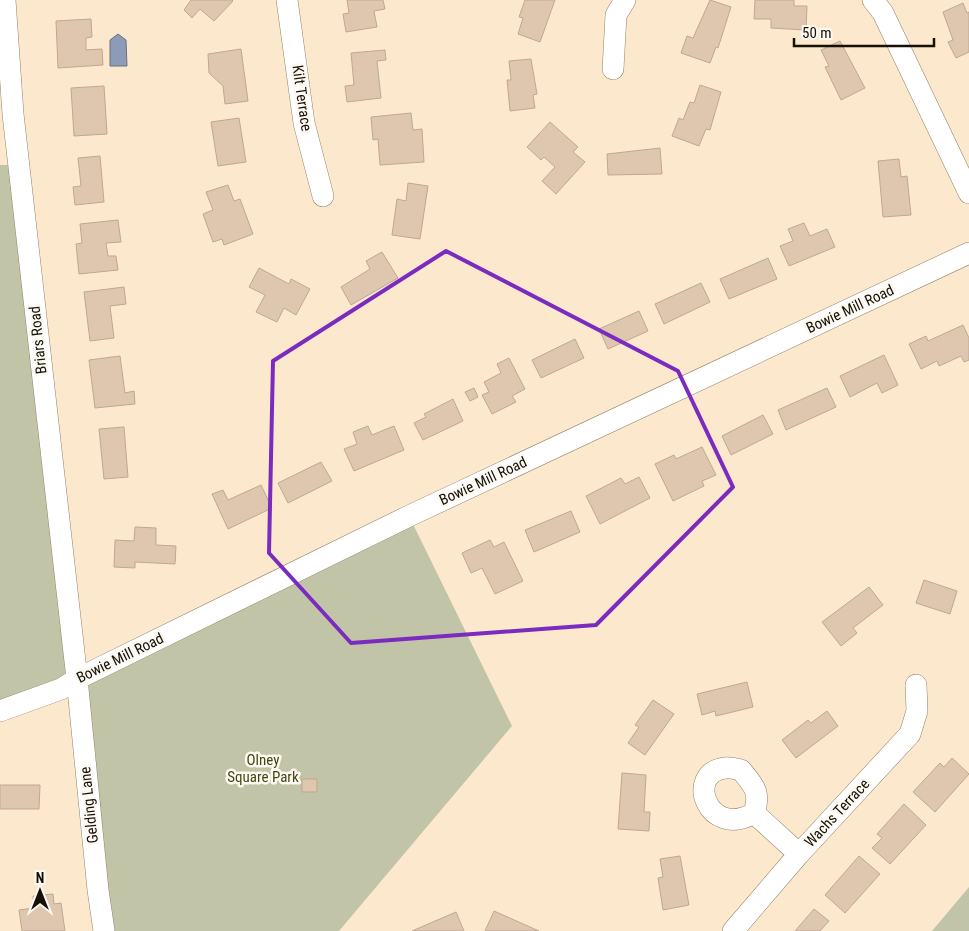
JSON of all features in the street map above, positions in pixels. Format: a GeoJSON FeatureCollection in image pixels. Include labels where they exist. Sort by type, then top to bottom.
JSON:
{"type":"FeatureCollection","features":[{"type":"Feature","properties":{"kind":"street","name":"Briars Road"},"geometry":{"type":"LineString","coordinates":[[5,0],[6,39],[14,122],[77,679]]}},
{"type":"Feature","properties":{"kind":"street","name":"Kilt Terrace"},"geometry":{"type":"LineString","coordinates":[[287,0],[304,123],[323,196]]}},
{"type":"Feature","properties":{"kind":"street"},"geometry":{"type":"LineString","coordinates":[[613,69],[616,16],[625,0]]}},
{"type":"Feature","properties":{"kind":"street"},"geometry":{"type":"LineString","coordinates":[[873,0],[883,13],[969,193]]}},
{"type":"Feature","properties":{"kind":"street","name":"Bowie Mill Road"},"geometry":{"type":"LineString","coordinates":[[0,711],[61,689],[77,679],[409,516],[969,253]]}},
{"type":"Feature","properties":{"kind":"street","name":"Gelding Lane"},"geometry":{"type":"LineString","coordinates":[[77,679],[98,890],[104,931]]}},
{"type":"Feature","properties":{"kind":"street","name":"Wachs Terrace"},"geometry":{"type":"LineString","coordinates":[[732,931],[798,854],[910,734],[917,711],[916,684]]}},
{"type":"Feature","properties":{"kind":"street"},"geometry":{"type":"LineString","coordinates":[[754,814],[798,854]]}},
{"type":"Feature","properties":{"kind":"highlighted area"},"geometry":{"type":"Polygon","coordinates":[[[446,251],[678,371],[733,487],[596,625],[351,643],[269,553],[273,361],[446,251]]]}},
{"type":"Feature","properties":{"kind":"green space"},"geometry":{"type":"Polygon","coordinates":[[[0,165],[18,165],[77,679],[0,711],[0,165]]]}},
{"type":"Feature","properties":{"kind":"green space","name":"Olney Square Park"},"geometry":{"type":"Polygon","coordinates":[[[409,516],[512,726],[339,931],[104,931],[77,679],[409,516]]]}},
{"type":"Feature","properties":{"kind":"green space"},"geometry":{"type":"Polygon","coordinates":[[[969,887],[969,931],[932,931],[969,887]]]}},
{"type":"Feature","properties":{"kind":"water"},"geometry":{"type":"Polygon","coordinates":[[[118,34],[126,40],[127,66],[110,66],[110,40],[118,34]]]}},
{"type":"Feature","properties":{"kind":"building"},"geometry":{"type":"Polygon","coordinates":[[[191,0],[233,1],[214,21],[200,9],[192,18],[184,10],[191,0]]]}},
{"type":"Feature","properties":{"kind":"building"},"geometry":{"type":"Polygon","coordinates":[[[347,0],[383,0],[385,9],[374,11],[377,27],[346,32],[343,14],[349,13],[347,0]]]}},
{"type":"Feature","properties":{"kind":"building"},"geometry":{"type":"Polygon","coordinates":[[[525,0],[555,0],[540,42],[518,34],[523,18],[519,17],[525,0]]]}},
{"type":"Feature","properties":{"kind":"building"},"geometry":{"type":"Polygon","coordinates":[[[710,0],[731,7],[718,48],[716,47],[710,63],[681,53],[687,36],[693,38],[710,0]]]}},
{"type":"Feature","properties":{"kind":"building"},"geometry":{"type":"Polygon","coordinates":[[[755,0],[794,0],[794,6],[807,6],[806,30],[771,28],[771,19],[754,19],[755,0]]]}},
{"type":"Feature","properties":{"kind":"building"},"geometry":{"type":"Polygon","coordinates":[[[963,3],[967,13],[969,12],[969,52],[956,58],[948,42],[953,40],[943,12],[963,3]]]}},
{"type":"Feature","properties":{"kind":"building"},"geometry":{"type":"Polygon","coordinates":[[[91,19],[92,37],[86,38],[86,50],[102,49],[103,65],[58,68],[56,21],[91,19]]]}},
{"type":"Feature","properties":{"kind":"building"},"geometry":{"type":"Polygon","coordinates":[[[840,41],[865,88],[841,100],[825,67],[829,66],[821,50],[840,41]]]}},
{"type":"Feature","properties":{"kind":"building"},"geometry":{"type":"Polygon","coordinates":[[[241,49],[248,101],[225,104],[223,86],[209,73],[208,54],[241,49]]]}},
{"type":"Feature","properties":{"kind":"building"},"geometry":{"type":"Polygon","coordinates":[[[385,50],[386,60],[377,61],[381,98],[347,102],[345,86],[354,85],[351,53],[385,50]]]}},
{"type":"Feature","properties":{"kind":"building"},"geometry":{"type":"Polygon","coordinates":[[[531,59],[537,94],[533,95],[535,108],[510,111],[507,80],[511,80],[509,61],[531,59]]]}},
{"type":"Feature","properties":{"kind":"building"},"geometry":{"type":"Polygon","coordinates":[[[700,85],[721,92],[710,130],[706,129],[699,146],[672,136],[679,118],[683,120],[690,102],[694,103],[700,85]]]}},
{"type":"Feature","properties":{"kind":"building"},"geometry":{"type":"Polygon","coordinates":[[[104,86],[107,134],[74,136],[71,88],[104,86]]]}},
{"type":"Feature","properties":{"kind":"building"},"geometry":{"type":"Polygon","coordinates":[[[411,113],[413,130],[422,129],[424,162],[380,165],[378,139],[373,140],[371,117],[411,113]]]}},
{"type":"Feature","properties":{"kind":"building"},"geometry":{"type":"Polygon","coordinates":[[[239,118],[246,162],[218,166],[211,122],[239,118]]]}},
{"type":"Feature","properties":{"kind":"building"},"geometry":{"type":"Polygon","coordinates":[[[550,122],[578,147],[573,152],[585,162],[556,194],[542,181],[555,167],[544,157],[541,160],[527,147],[550,122]]]}},
{"type":"Feature","properties":{"kind":"building"},"geometry":{"type":"Polygon","coordinates":[[[660,148],[662,174],[608,175],[607,154],[660,148]]]}},
{"type":"Feature","properties":{"kind":"building"},"geometry":{"type":"Polygon","coordinates":[[[100,156],[104,202],[75,205],[73,187],[81,186],[78,158],[100,156]]]}},
{"type":"Feature","properties":{"kind":"building"},"geometry":{"type":"Polygon","coordinates":[[[899,159],[901,177],[907,176],[911,215],[883,217],[878,161],[899,159]]]}},
{"type":"Feature","properties":{"kind":"building"},"geometry":{"type":"Polygon","coordinates":[[[408,183],[428,186],[420,239],[392,235],[397,199],[406,201],[408,183]]]}},
{"type":"Feature","properties":{"kind":"building"},"geometry":{"type":"Polygon","coordinates":[[[228,185],[234,201],[240,199],[253,234],[224,245],[222,239],[213,242],[203,214],[213,210],[206,192],[228,185]]]}},
{"type":"Feature","properties":{"kind":"building"},"geometry":{"type":"Polygon","coordinates":[[[118,220],[121,242],[106,243],[108,256],[116,256],[118,270],[79,274],[76,244],[82,243],[80,224],[118,220]]]}},
{"type":"Feature","properties":{"kind":"building"},"geometry":{"type":"Polygon","coordinates":[[[804,223],[810,236],[827,229],[835,247],[789,266],[780,246],[793,241],[788,229],[804,223]]]}},
{"type":"Feature","properties":{"kind":"building"},"geometry":{"type":"Polygon","coordinates":[[[382,252],[398,278],[351,305],[341,287],[370,269],[366,261],[382,252]]]}},
{"type":"Feature","properties":{"kind":"building"},"geometry":{"type":"Polygon","coordinates":[[[768,258],[777,279],[729,299],[720,279],[768,258]]]}},
{"type":"Feature","properties":{"kind":"building"},"geometry":{"type":"Polygon","coordinates":[[[259,268],[289,284],[291,279],[310,289],[296,315],[284,308],[277,322],[256,312],[265,295],[249,287],[259,268]]]}},
{"type":"Feature","properties":{"kind":"building"},"geometry":{"type":"Polygon","coordinates":[[[701,283],[710,302],[664,324],[655,304],[701,283]]]}},
{"type":"Feature","properties":{"kind":"building"},"geometry":{"type":"Polygon","coordinates":[[[124,287],[126,304],[110,306],[114,338],[90,341],[84,292],[124,287]]]}},
{"type":"Feature","properties":{"kind":"building"},"geometry":{"type":"Polygon","coordinates":[[[639,311],[648,331],[608,349],[599,329],[639,311]]]}},
{"type":"Feature","properties":{"kind":"building"},"geometry":{"type":"Polygon","coordinates":[[[963,325],[969,338],[969,360],[964,362],[961,356],[939,366],[937,361],[921,369],[909,344],[926,336],[928,341],[963,325]]]}},
{"type":"Feature","properties":{"kind":"building"},"geometry":{"type":"Polygon","coordinates":[[[575,339],[584,358],[541,378],[532,360],[575,339]]]}},
{"type":"Feature","properties":{"kind":"building"},"geometry":{"type":"Polygon","coordinates":[[[884,355],[898,385],[882,393],[877,383],[850,397],[840,376],[884,355]]]}},
{"type":"Feature","properties":{"kind":"building"},"geometry":{"type":"Polygon","coordinates":[[[120,356],[125,393],[134,391],[135,404],[95,408],[89,360],[120,356]]]}},
{"type":"Feature","properties":{"kind":"building"},"geometry":{"type":"Polygon","coordinates":[[[509,358],[525,389],[512,396],[516,402],[492,414],[482,395],[489,392],[484,382],[501,373],[497,364],[509,358]]]}},
{"type":"Feature","properties":{"kind":"building"},"geometry":{"type":"Polygon","coordinates":[[[474,388],[478,397],[470,401],[465,392],[474,388]]]}},
{"type":"Feature","properties":{"kind":"building"},"geometry":{"type":"Polygon","coordinates":[[[827,388],[836,407],[786,430],[778,410],[827,388]]]}},
{"type":"Feature","properties":{"kind":"building"},"geometry":{"type":"Polygon","coordinates":[[[453,399],[463,421],[423,440],[414,423],[426,417],[424,414],[453,399]]]}},
{"type":"Feature","properties":{"kind":"building"},"geometry":{"type":"Polygon","coordinates":[[[763,415],[773,434],[731,455],[722,436],[763,415]]]}},
{"type":"Feature","properties":{"kind":"building"},"geometry":{"type":"Polygon","coordinates":[[[368,426],[372,435],[394,426],[404,450],[354,471],[344,449],[357,444],[353,432],[368,426]]]}},
{"type":"Feature","properties":{"kind":"building"},"geometry":{"type":"Polygon","coordinates":[[[124,427],[128,477],[104,479],[99,429],[124,427]]]}},
{"type":"Feature","properties":{"kind":"building"},"geometry":{"type":"Polygon","coordinates":[[[702,447],[716,475],[702,481],[704,486],[673,501],[655,464],[674,455],[676,459],[702,447]]]}},
{"type":"Feature","properties":{"kind":"building"},"geometry":{"type":"Polygon","coordinates":[[[321,462],[332,481],[288,503],[278,483],[321,462]]]}},
{"type":"Feature","properties":{"kind":"building"},"geometry":{"type":"Polygon","coordinates":[[[639,477],[650,498],[600,524],[586,496],[621,478],[625,484],[639,477]]]}},
{"type":"Feature","properties":{"kind":"building"},"geometry":{"type":"Polygon","coordinates":[[[261,485],[272,508],[228,529],[212,494],[223,490],[228,500],[261,485]]]}},
{"type":"Feature","properties":{"kind":"building"},"geometry":{"type":"Polygon","coordinates":[[[571,511],[580,532],[534,552],[525,530],[571,511]]]}},
{"type":"Feature","properties":{"kind":"building"},"geometry":{"type":"Polygon","coordinates":[[[135,527],[156,528],[156,545],[176,546],[175,564],[135,562],[135,568],[114,567],[115,540],[134,541],[135,527]]]}},
{"type":"Feature","properties":{"kind":"building"},"geometry":{"type":"Polygon","coordinates":[[[490,540],[494,547],[504,542],[523,581],[495,594],[482,568],[471,573],[462,553],[490,540]]]}},
{"type":"Feature","properties":{"kind":"building"},"geometry":{"type":"Polygon","coordinates":[[[924,580],[957,591],[950,614],[916,603],[924,580]]]}},
{"type":"Feature","properties":{"kind":"building"},"geometry":{"type":"Polygon","coordinates":[[[869,587],[883,605],[853,628],[857,633],[841,646],[822,622],[869,587]]]}},
{"type":"Feature","properties":{"kind":"building"},"geometry":{"type":"Polygon","coordinates":[[[747,682],[753,707],[716,716],[715,711],[702,715],[697,694],[747,682]]]}},
{"type":"Feature","properties":{"kind":"building"},"geometry":{"type":"Polygon","coordinates":[[[653,700],[674,714],[645,755],[628,743],[639,727],[635,725],[653,700]]]}},
{"type":"Feature","properties":{"kind":"building"},"geometry":{"type":"Polygon","coordinates":[[[827,711],[838,726],[796,758],[782,740],[808,720],[811,723],[827,711]]]}},
{"type":"Feature","properties":{"kind":"building"},"geometry":{"type":"Polygon","coordinates":[[[952,758],[969,774],[935,812],[913,792],[940,763],[944,767],[952,758]]]}},
{"type":"Feature","properties":{"kind":"building"},"geometry":{"type":"Polygon","coordinates":[[[622,773],[646,775],[644,812],[650,812],[649,831],[618,829],[622,773]]]}},
{"type":"Feature","properties":{"kind":"building"},"geometry":{"type":"Polygon","coordinates":[[[302,779],[317,779],[317,792],[302,792],[302,779]]]}},
{"type":"Feature","properties":{"kind":"building"},"geometry":{"type":"Polygon","coordinates":[[[0,785],[40,785],[39,809],[0,809],[0,785]]]}},
{"type":"Feature","properties":{"kind":"building"},"geometry":{"type":"Polygon","coordinates":[[[904,804],[926,825],[890,864],[872,848],[882,838],[877,834],[904,804]]]}},
{"type":"Feature","properties":{"kind":"building"},"geometry":{"type":"Polygon","coordinates":[[[680,856],[689,905],[663,910],[658,878],[663,877],[660,859],[680,856]]]}},
{"type":"Feature","properties":{"kind":"building"},"geometry":{"type":"Polygon","coordinates":[[[859,856],[880,874],[845,913],[825,895],[859,856]]]}},
{"type":"Feature","properties":{"kind":"building"},"geometry":{"type":"Polygon","coordinates":[[[53,894],[54,904],[61,903],[65,931],[22,931],[19,910],[34,908],[33,896],[53,894]]]}},
{"type":"Feature","properties":{"kind":"building"},"geometry":{"type":"Polygon","coordinates":[[[814,909],[829,921],[820,931],[795,931],[814,909]]]}},
{"type":"Feature","properties":{"kind":"building"},"geometry":{"type":"Polygon","coordinates":[[[494,911],[539,931],[485,931],[494,911]]]}},
{"type":"Feature","properties":{"kind":"building"},"geometry":{"type":"Polygon","coordinates":[[[456,912],[464,931],[412,931],[456,912]]]}}]}
